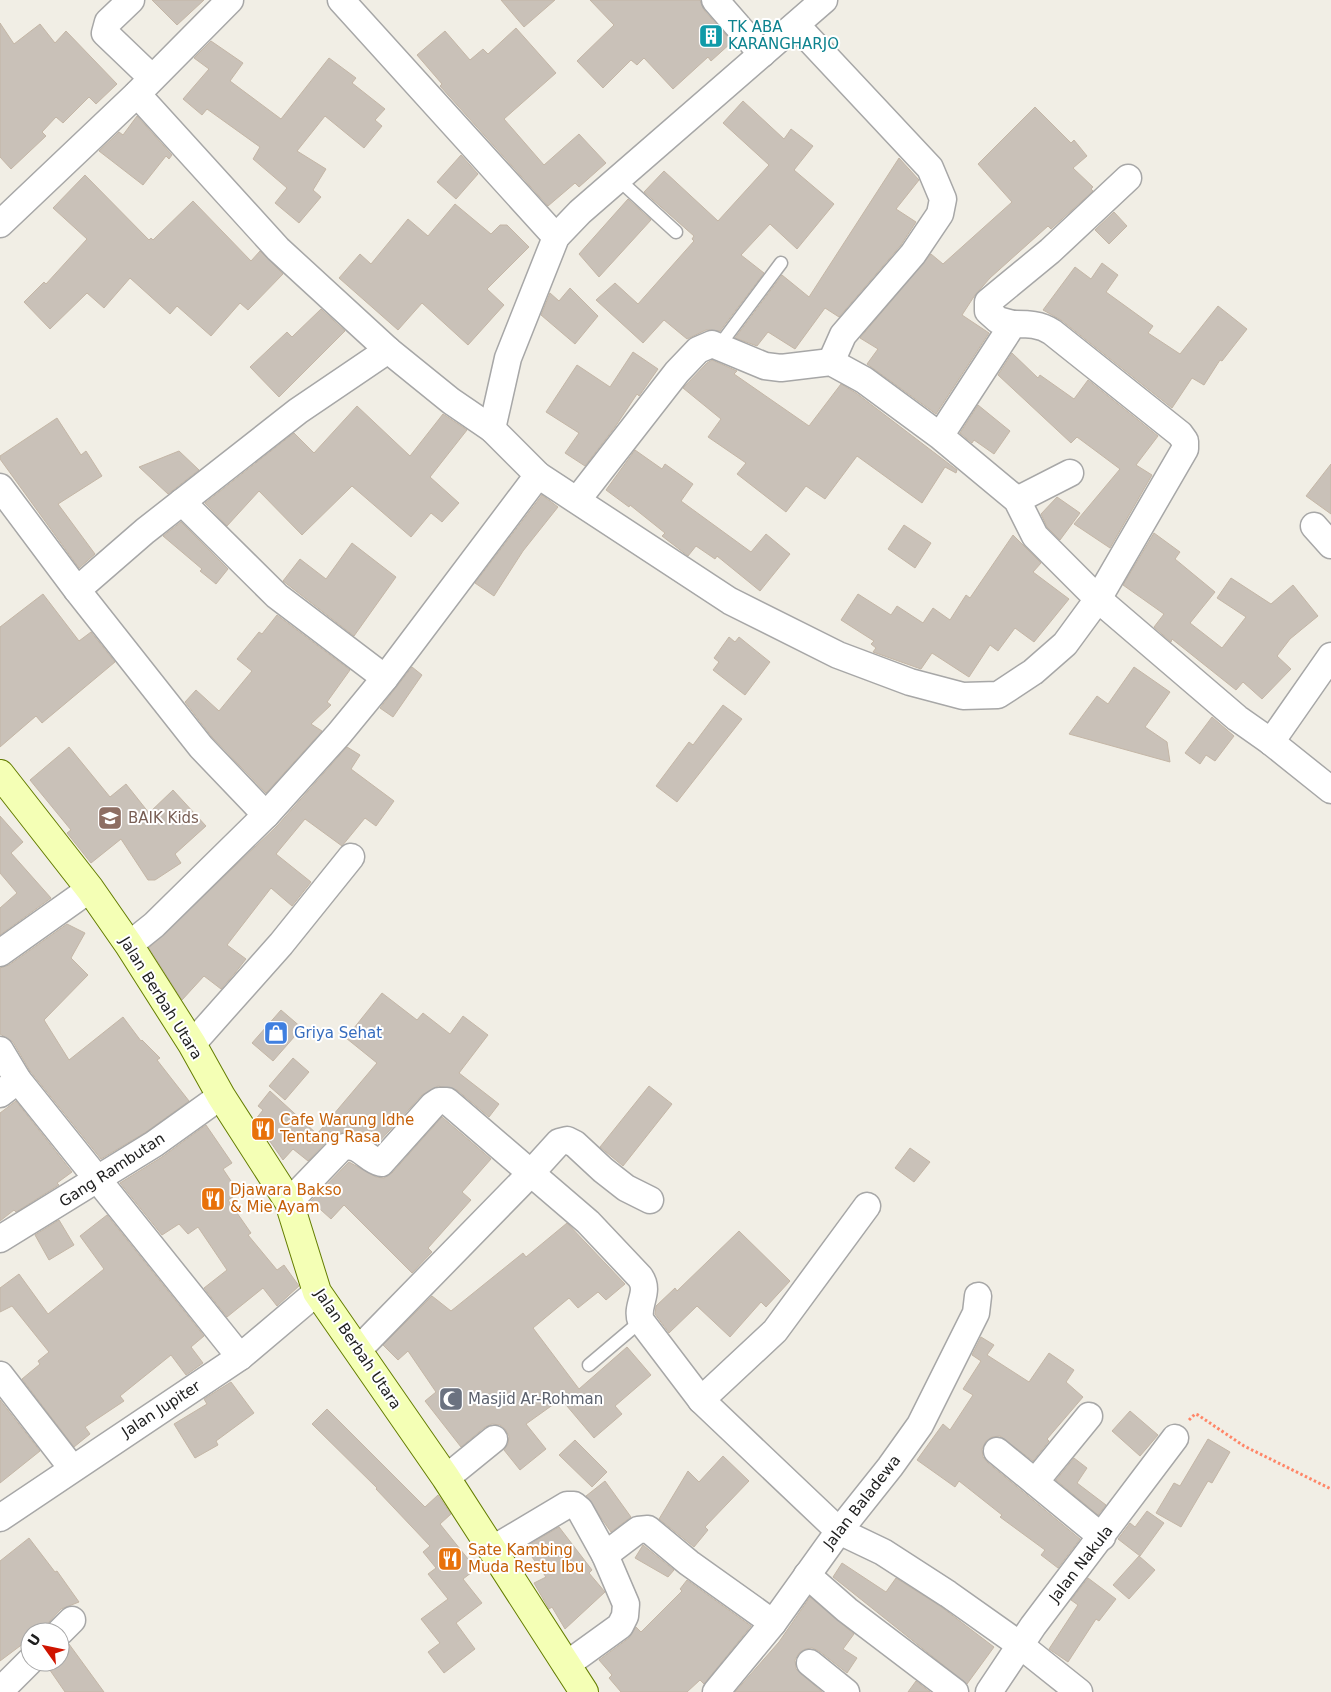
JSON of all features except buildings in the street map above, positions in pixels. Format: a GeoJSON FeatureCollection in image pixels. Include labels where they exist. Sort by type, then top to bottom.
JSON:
{"type":"FeatureCollection","features":[{"type":"Feature","properties":{"kind":"main road","name":"Jalan Berbah Utara"},"geometry":{"type":"LineString","coordinates":[[0,774],[90,889],[129,945],[192,1044],[221,1096],[290,1202],[317,1292],[446,1478],[584,1692]]}},
{"type":"Feature","properties":{"kind":"street"},"geometry":{"type":"LineString","coordinates":[[130,0],[108,22],[105,33],[145,86],[278,249],[388,350],[492,429],[538,475],[730,601],[838,656],[910,682],[963,696],[998,695],[1033,672],[1064,644],[1098,599],[1138,528],[1180,461],[1185,449],[1185,441],[1180,434],[1052,332],[1042,325],[1013,324],[998,320],[988,311],[988,302],[1044,256],[1128,178]]}},
{"type":"Feature","properties":{"kind":"street"},"geometry":{"type":"LineString","coordinates":[[0,224],[145,86],[230,0]]}},
{"type":"Feature","properties":{"kind":"street"},"geometry":{"type":"LineString","coordinates":[[341,0],[556,237]]}},
{"type":"Feature","properties":{"kind":"street"},"geometry":{"type":"LineString","coordinates":[[715,0],[762,54]]}},
{"type":"Feature","properties":{"kind":"street"},"geometry":{"type":"LineString","coordinates":[[492,429],[508,358],[556,237],[580,212],[824,0]]}},
{"type":"Feature","properties":{"kind":"street"},"geometry":{"type":"LineString","coordinates":[[796,25],[930,168],[943,199],[940,214],[913,254],[842,335],[832,362]]}},
{"type":"Feature","properties":{"kind":"street"},"geometry":{"type":"LineString","coordinates":[[940,436],[1013,324]]}},
{"type":"Feature","properties":{"kind":"street"},"geometry":{"type":"LineString","coordinates":[[578,500],[677,372],[704,346],[719,346],[751,362],[773,367],[781,368],[832,362],[877,389],[940,436],[1017,500],[1035,536],[1098,599],[1237,718],[1271,742],[1331,790]]}},
{"type":"Feature","properties":{"kind":"street"},"geometry":{"type":"LineString","coordinates":[[77,590],[182,502],[298,411],[388,350]]}},
{"type":"Feature","properties":{"kind":"street"},"geometry":{"type":"LineString","coordinates":[[1017,500],[1070,473]]}},
{"type":"Feature","properties":{"kind":"street"},"geometry":{"type":"LineString","coordinates":[[129,945],[154,925],[266,815],[339,734],[385,678],[538,475]]}},
{"type":"Feature","properties":{"kind":"street"},"geometry":{"type":"LineString","coordinates":[[0,487],[77,590],[201,748],[266,815]]}},
{"type":"Feature","properties":{"kind":"street"},"geometry":{"type":"LineString","coordinates":[[182,502],[277,596],[385,678]]}},
{"type":"Feature","properties":{"kind":"street"},"geometry":{"type":"LineString","coordinates":[[1271,742],[1331,656]]}},
{"type":"Feature","properties":{"kind":"street"},"geometry":{"type":"LineString","coordinates":[[192,1044],[282,944],[351,857]]}},
{"type":"Feature","properties":{"kind":"street"},"geometry":{"type":"LineString","coordinates":[[0,953],[90,889]]}},
{"type":"Feature","properties":{"kind":"street"},"geometry":{"type":"LineString","coordinates":[[0,1050],[9,1087],[98,1179],[240,1357]]}},
{"type":"Feature","properties":{"kind":"street","name":"Gang Rambutan"},"geometry":{"type":"LineString","coordinates":[[0,1239],[154,1144],[221,1096]]}},
{"type":"Feature","properties":{"kind":"street"},"geometry":{"type":"LineString","coordinates":[[290,1202],[341,1148],[348,1145],[356,1147],[375,1161],[381,1163],[385,1161],[439,1101],[447,1101],[588,1222],[640,1277],[645,1288],[639,1309],[641,1321],[701,1400],[839,1530],[884,1552],[1020,1645],[1079,1692]]}},
{"type":"Feature","properties":{"kind":"street"},"geometry":{"type":"LineString","coordinates":[[358,1350],[559,1142],[567,1140],[626,1188],[650,1200]]}},
{"type":"Feature","properties":{"kind":"street"},"geometry":{"type":"LineString","coordinates":[[701,1400],[775,1331],[868,1206]]}},
{"type":"Feature","properties":{"kind":"street","name":"Jalan Jupiter"},"geometry":{"type":"LineString","coordinates":[[0,1518],[240,1357],[317,1292]]}},
{"type":"Feature","properties":{"kind":"street","name":"Jalan Baladewa"},"geometry":{"type":"LineString","coordinates":[[716,1692],[773,1623],[839,1530],[920,1424],[976,1313],[978,1296]]}},
{"type":"Feature","properties":{"kind":"street"},"geometry":{"type":"LineString","coordinates":[[0,1375],[72,1468]]}},
{"type":"Feature","properties":{"kind":"street"},"geometry":{"type":"LineString","coordinates":[[1035,1482],[1089,1416]]}},
{"type":"Feature","properties":{"kind":"street","name":"Jalan Nakula"},"geometry":{"type":"LineString","coordinates":[[989,1692],[1020,1645],[1175,1438]]}},
{"type":"Feature","properties":{"kind":"street"},"geometry":{"type":"LineString","coordinates":[[446,1478],[494,1439]]}},
{"type":"Feature","properties":{"kind":"street"},"geometry":{"type":"LineString","coordinates":[[997,1451],[1102,1536]]}},
{"type":"Feature","properties":{"kind":"street"},"geometry":{"type":"LineString","coordinates":[[493,1549],[571,1504],[580,1510],[604,1555],[626,1604],[625,1616],[620,1626],[566,1665]]}},
{"type":"Feature","properties":{"kind":"street"},"geometry":{"type":"LineString","coordinates":[[604,1555],[638,1530],[648,1529],[690,1563],[773,1623]]}},
{"type":"Feature","properties":{"kind":"street"},"geometry":{"type":"LineString","coordinates":[[806,1575],[847,1610],[955,1692]]}},
{"type":"Feature","properties":{"kind":"street"},"geometry":{"type":"LineString","coordinates":[[810,1663],[846,1692]]}},
{"type":"Feature","properties":{"kind":"street"},"geometry":{"type":"LineString","coordinates":[[0,1691],[20,1671]]}},
{"type":"Feature","properties":{"kind":"lane"},"geometry":{"type":"LineString","coordinates":[[618,179],[676,232]]}},
{"type":"Feature","properties":{"kind":"lane"},"geometry":{"type":"LineString","coordinates":[[719,346],[781,263]]}},
{"type":"Feature","properties":{"kind":"lane"},"geometry":{"type":"LineString","coordinates":[[589,1365],[641,1321]]}},
{"type":"Feature","properties":{"kind":"path"},"geometry":{"type":"LineString","coordinates":[[1175,1438],[1195,1414],[1244,1446],[1331,1489]]}},
{"type":"Feature","properties":{"kind":"place","name":"TK ABA KARANGHARJO"},"geometry":{"type":"Point","coordinates":[711,36]}},
{"type":"Feature","properties":{"kind":"place","name":"BAIK Kids"},"geometry":{"type":"Point","coordinates":[110,818]}},
{"type":"Feature","properties":{"kind":"place","name":"Griya Sehat"},"geometry":{"type":"Point","coordinates":[276,1033]}},
{"type":"Feature","properties":{"kind":"place","name":"Cafe Warung Idhe Tentang Rasa"},"geometry":{"type":"Point","coordinates":[263,1129]}},
{"type":"Feature","properties":{"kind":"place","name":"Djawara Bakso & Mie Ayam"},"geometry":{"type":"Point","coordinates":[213,1199]}},
{"type":"Feature","properties":{"kind":"place","name":"Masjid Ar-Rohman"},"geometry":{"type":"Point","coordinates":[451,1399]}},
{"type":"Feature","properties":{"kind":"place","name":"Sate Kambing Muda Restu Ibu"},"geometry":{"type":"Point","coordinates":[450,1559]}}]}
